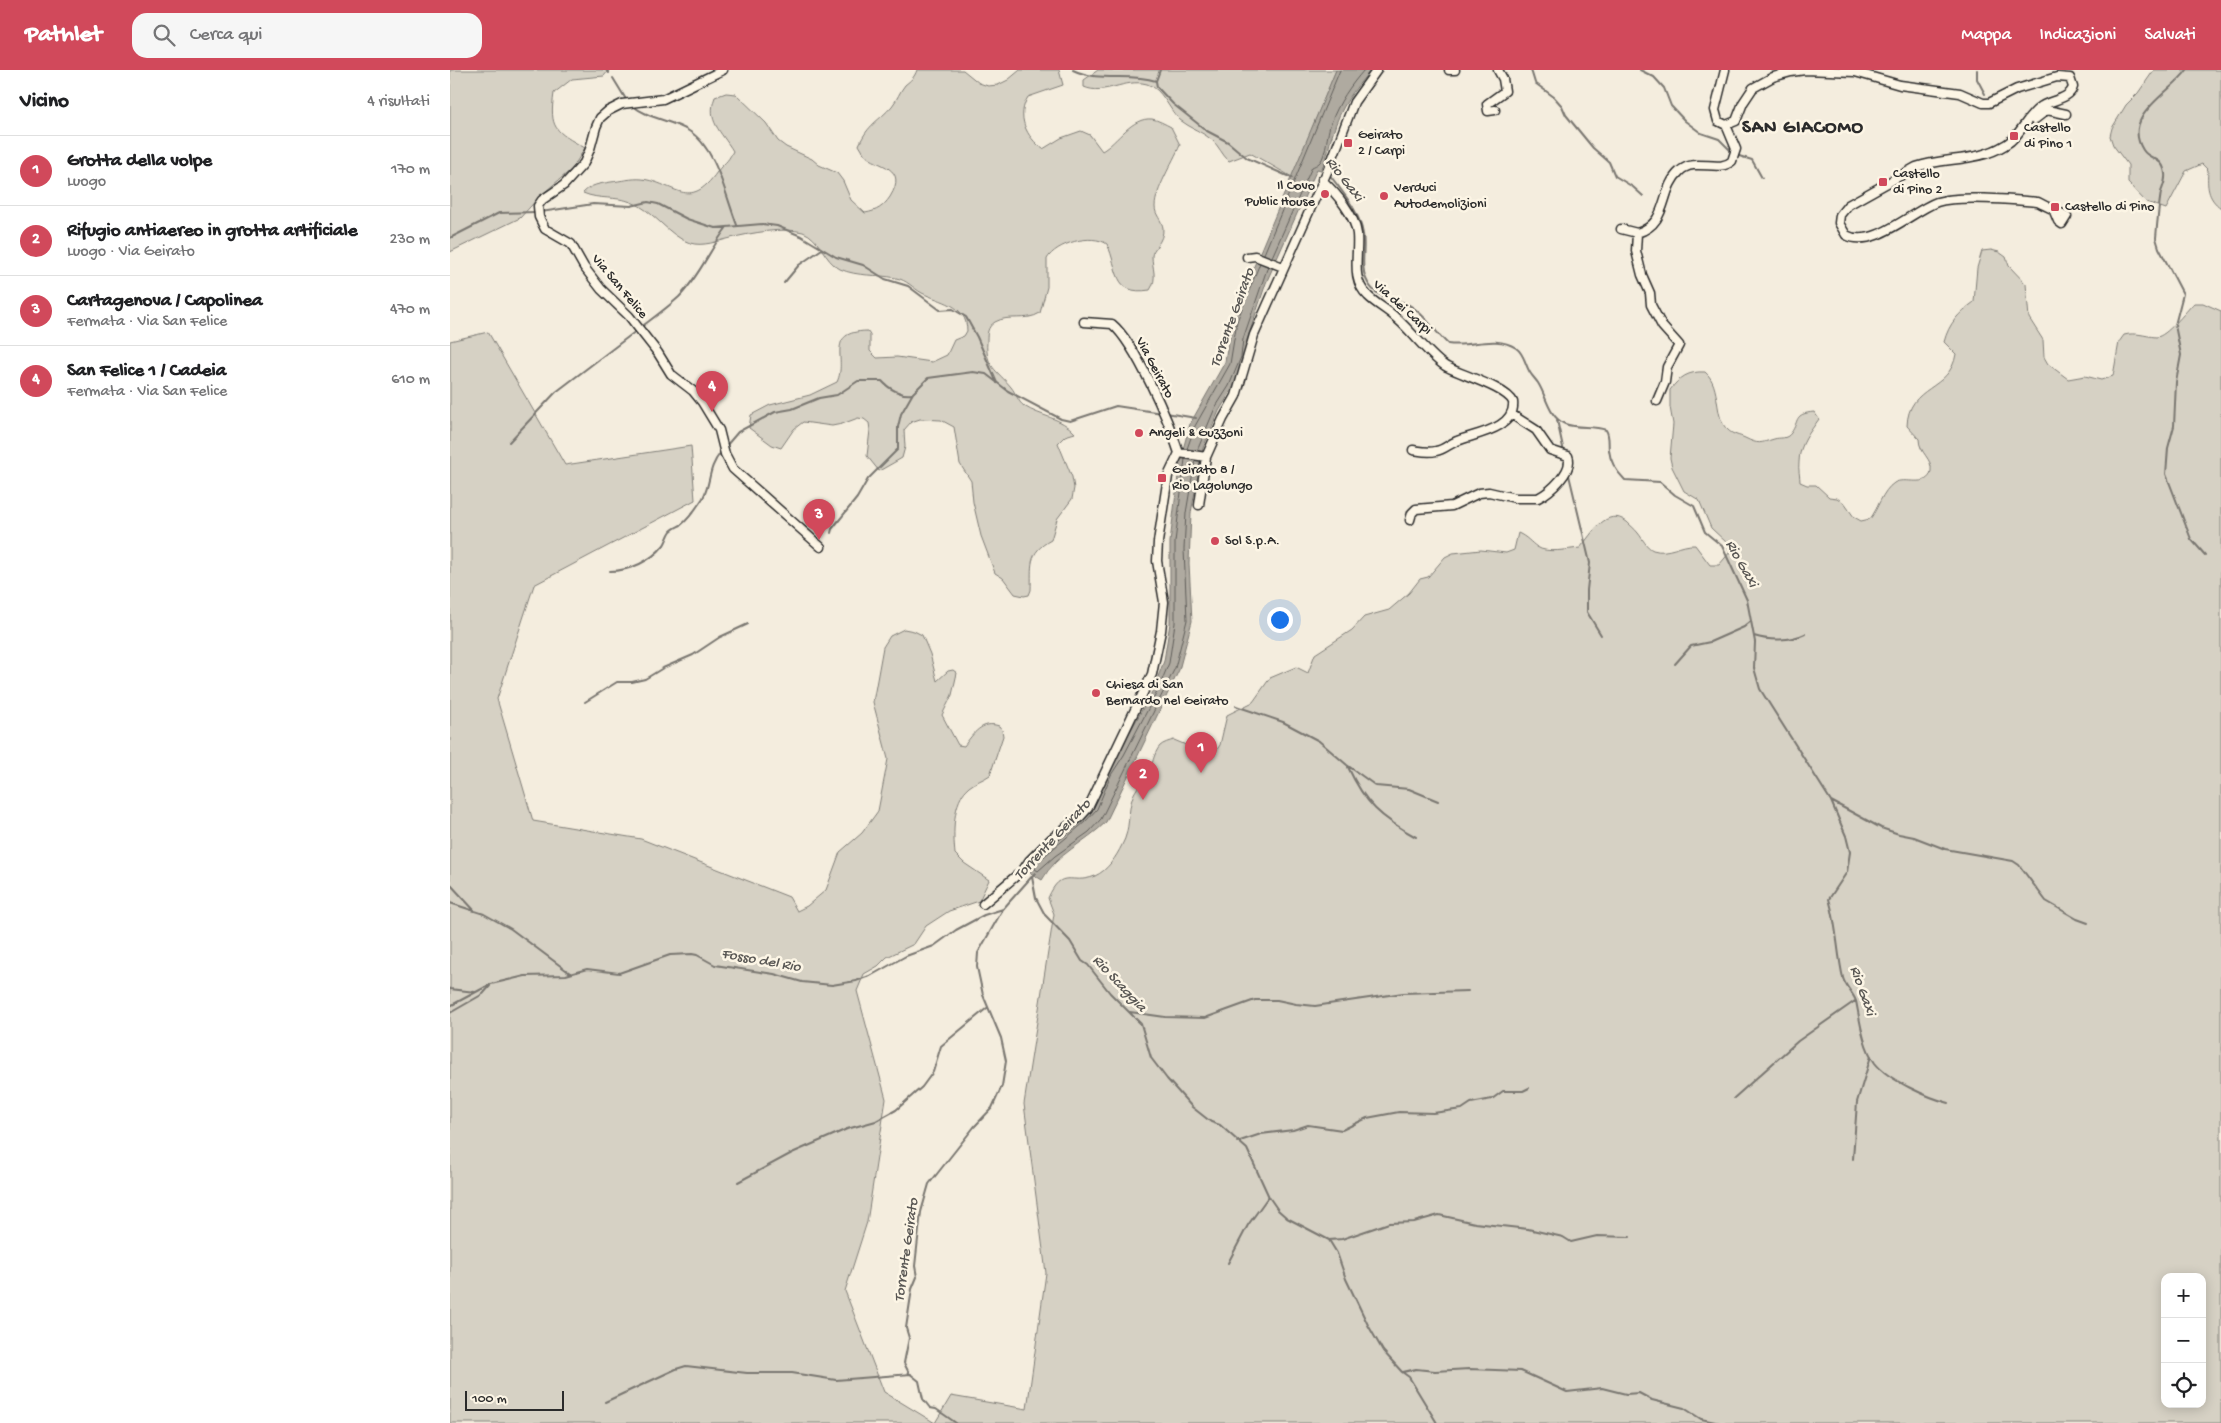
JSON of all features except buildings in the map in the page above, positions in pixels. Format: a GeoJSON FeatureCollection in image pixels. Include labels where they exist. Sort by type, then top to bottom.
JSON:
{"type":"FeatureCollection","features":[{"type":"Feature","properties":{"kind":"street","name":"Via San Felice"},"geometry":{"type":"LineString","coordinates":[[723,70],[663,99],[614,107],[600,118],[584,163],[564,185],[542,200],[538,206],[539,217],[545,229],[571,244],[584,268],[601,289],[642,332],[671,374],[693,391],[702,402],[714,419],[725,454],[732,469],[818,544]]}},
{"type":"Feature","properties":{"kind":"street"},"geometry":{"type":"LineString","coordinates":[[1199,504],[1204,457],[1236,396],[1254,335],[1280,266],[1330,166],[1354,102],[1377,70]]}},
{"type":"Feature","properties":{"kind":"street"},"geometry":{"type":"LineString","coordinates":[[1449,70],[1455,70]]}},
{"type":"Feature","properties":{"kind":"street"},"geometry":{"type":"LineString","coordinates":[[1495,110],[1488,111],[1487,104],[1505,91],[1505,84],[1498,70]]}},
{"type":"Feature","properties":{"kind":"street"},"geometry":{"type":"LineString","coordinates":[[1621,229],[1637,233],[1644,231],[1656,220],[1673,181],[1684,168],[1696,165],[1724,166],[1732,161],[1736,154],[1735,143],[1726,125],[1718,121],[1715,110],[1725,70]]}},
{"type":"Feature","properties":{"kind":"street"},"geometry":{"type":"LineString","coordinates":[[1726,125],[1734,123],[1738,119],[1743,103],[1753,88],[1773,76],[1804,70],[1855,72],[1900,85],[1960,94],[1989,103],[2025,86],[2057,77],[2070,78],[2073,87],[2070,94],[2039,108],[2012,141],[2004,147],[1972,157],[1916,167],[1856,200],[1842,212],[1839,219],[1843,232],[1849,236],[1863,238],[1890,229],[1924,208],[1946,200],[2038,202],[2053,210]]}},
{"type":"Feature","properties":{"kind":"street"},"geometry":{"type":"LineString","coordinates":[[2026,123],[2030,123],[2056,110],[2066,114]]}},
{"type":"Feature","properties":{"kind":"street","name":"Via dei Carpi"},"geometry":{"type":"LineString","coordinates":[[1323,179],[1333,190],[1354,225],[1357,234],[1356,272],[1366,295],[1401,322],[1445,366],[1510,396],[1514,404],[1511,414]]}},
{"type":"Feature","properties":{"kind":"street"},"geometry":{"type":"LineString","coordinates":[[1637,233],[1636,250],[1642,275],[1650,293],[1651,305],[1662,326],[1679,345],[1667,366],[1665,382],[1657,401]]}},
{"type":"Feature","properties":{"kind":"street"},"geometry":{"type":"LineString","coordinates":[[1251,256],[1280,266]]}},
{"type":"Feature","properties":{"kind":"street","name":"Via Geirato"},"geometry":{"type":"LineString","coordinates":[[1084,322],[1108,323],[1118,329],[1140,361],[1180,453]]}},
{"type":"Feature","properties":{"kind":"street"},"geometry":{"type":"LineString","coordinates":[[1410,520],[1412,513],[1416,510],[1452,506],[1479,493],[1497,493],[1515,498],[1538,498],[1560,480],[1569,465],[1568,456],[1550,450],[1536,430],[1511,414],[1499,426],[1457,441],[1439,451],[1413,450]]}},
{"type":"Feature","properties":{"kind":"street"},"geometry":{"type":"LineString","coordinates":[[983,904],[1023,870],[1028,860],[1051,839],[1080,817],[1088,808],[1152,674],[1161,631],[1164,602],[1157,561],[1168,476],[1180,453],[1204,457]]}},
{"type":"Feature","properties":{"kind":"shaded area"},"geometry":{"type":"Polygon","coordinates":[[[450,70],[609,70],[604,76],[572,79],[554,93],[553,114],[556,128],[585,148],[572,169],[540,196],[520,218],[450,252],[450,70]]]}},
{"type":"Feature","properties":{"kind":"shaded area"},"geometry":{"type":"Polygon","coordinates":[[[917,70],[963,70],[979,83],[988,86],[998,85],[1008,80],[1020,70],[1059,70],[1063,85],[1028,97],[1023,111],[1023,119],[1028,132],[1043,149],[1061,138],[1081,131],[1090,135],[1102,151],[1131,126],[1144,119],[1159,121],[1171,127],[1180,145],[1161,184],[1156,200],[1155,210],[1162,225],[1163,233],[1152,256],[1154,281],[1150,290],[1138,291],[1123,285],[1119,279],[1107,244],[1093,239],[1075,241],[1058,248],[1047,259],[1047,287],[1040,313],[1035,316],[1000,320],[992,324],[988,331],[987,350],[990,363],[1011,387],[1022,404],[1030,410],[1057,420],[1075,433],[1065,436],[1058,443],[1072,477],[1074,488],[1072,499],[1057,519],[1051,540],[1043,545],[1034,555],[1029,595],[1015,594],[1003,578],[995,573],[981,536],[973,502],[971,481],[960,464],[954,427],[941,420],[920,419],[911,422],[904,430],[905,447],[902,458],[879,471],[867,456],[870,430],[869,423],[864,419],[858,418],[832,426],[803,422],[794,429],[781,448],[772,445],[749,428],[751,415],[770,405],[810,395],[837,382],[840,373],[840,348],[842,342],[846,336],[854,333],[867,331],[870,335],[870,351],[877,358],[897,357],[932,362],[947,355],[954,340],[964,336],[967,331],[966,322],[958,309],[922,293],[900,279],[847,272],[840,269],[830,261],[814,239],[803,232],[786,230],[767,231],[710,243],[695,244],[682,240],[647,211],[631,202],[595,197],[583,193],[599,184],[638,179],[654,181],[681,192],[690,193],[698,191],[707,184],[733,151],[716,126],[712,113],[715,97],[726,93],[736,94],[766,123],[778,141],[786,147],[837,173],[843,181],[851,200],[865,213],[873,211],[882,206],[890,197],[895,187],[896,179],[894,173],[889,169],[865,155],[859,145],[870,127],[892,106],[903,87],[911,80],[917,70]]]}},
{"type":"Feature","properties":{"kind":"shaded area"},"geometry":{"type":"Polygon","coordinates":[[[1098,70],[1336,70],[1292,177],[1250,153],[1229,161],[1212,140],[1180,120],[1157,90],[1147,84],[1131,83],[1099,89],[1084,87],[1084,80],[1098,70]]]}},
{"type":"Feature","properties":{"kind":"shaded area"},"geometry":{"type":"Polygon","coordinates":[[[2154,70],[2221,70],[2221,208],[2210,196],[2208,170],[2202,164],[2186,171],[2166,209],[2146,202],[2128,183],[2128,165],[2113,145],[2110,136],[2112,128],[2126,105],[2138,93],[2154,70]]]}},
{"type":"Feature","properties":{"kind":"shaded area"},"geometry":{"type":"Polygon","coordinates":[[[1991,250],[1999,252],[2006,257],[2009,266],[2026,284],[2029,318],[2043,340],[2044,357],[2048,364],[2068,379],[2085,376],[2101,380],[2113,376],[2119,342],[2124,335],[2160,336],[2194,303],[2203,303],[2221,311],[2221,1423],[935,1423],[951,1396],[1027,1409],[1046,1273],[1024,1104],[1054,914],[1048,898],[1058,882],[1068,879],[1087,879],[1104,870],[1111,863],[1125,839],[1133,796],[1148,774],[1160,746],[1174,740],[1212,757],[1220,745],[1227,715],[1253,702],[1270,678],[1296,667],[1308,673],[1315,654],[1352,630],[1364,617],[1389,610],[1409,593],[1420,579],[1428,577],[1445,557],[1453,553],[1481,550],[1506,553],[1514,550],[1518,533],[1541,549],[1580,548],[1600,524],[1612,517],[1627,522],[1646,545],[1653,550],[1664,551],[1695,545],[1710,565],[1719,565],[1730,552],[1727,543],[1711,528],[1699,500],[1684,491],[1672,467],[1670,458],[1673,424],[1670,390],[1681,378],[1689,374],[1705,372],[1714,385],[1723,425],[1732,433],[1753,442],[1787,437],[1800,416],[1814,412],[1819,419],[1806,439],[1799,456],[1800,482],[1807,485],[1816,485],[1829,497],[1837,498],[1844,503],[1854,517],[1861,521],[1870,519],[1883,495],[1894,483],[1898,481],[1921,481],[1929,476],[1931,471],[1930,463],[1921,448],[1919,439],[1907,426],[1909,412],[1914,402],[1946,375],[1952,366],[1956,354],[1944,342],[1955,319],[1974,302],[1977,268],[1982,251],[1991,250]]]}},
{"type":"Feature","properties":{"kind":"shaded area"},"geometry":{"type":"Polygon","coordinates":[[[488,332],[565,465],[691,446],[695,500],[534,585],[497,699],[533,821],[641,839],[789,897],[797,911],[807,906],[826,890],[840,852],[862,833],[878,811],[888,759],[873,702],[883,647],[890,636],[904,629],[922,635],[930,654],[937,681],[948,671],[953,670],[957,673],[952,695],[942,715],[958,745],[964,746],[978,729],[988,725],[999,726],[1002,730],[1003,736],[990,775],[971,785],[963,793],[955,818],[955,854],[964,863],[989,880],[979,901],[949,911],[926,926],[914,944],[887,957],[878,966],[864,974],[857,991],[886,1099],[867,1222],[845,1291],[884,1392],[935,1423],[450,1423],[450,341],[488,332]]]}},
{"type":"Feature","properties":{"kind":"water","name":"Torrente Geirato"},"geometry":{"type":"Polygon","coordinates":[[[1336,70],[1371,70],[1353,92],[1339,115],[1321,170],[1317,169],[1266,283],[1247,340],[1246,358],[1233,388],[1219,411],[1203,448],[1191,513],[1189,563],[1192,621],[1179,670],[1106,822],[1063,855],[1042,880],[1026,870],[1044,848],[1082,819],[1153,690],[1164,661],[1170,623],[1170,542],[1180,460],[1190,424],[1225,362],[1232,319],[1336,70]]]}},
{"type":"Feature","properties":{"kind":"waterway"},"geometry":{"type":"LineString","coordinates":[[606,70],[609,73]]}},
{"type":"Feature","properties":{"kind":"waterway"},"geometry":{"type":"LineString","coordinates":[[1073,70],[1093,76],[1135,77],[1156,81]]}},
{"type":"Feature","properties":{"kind":"waterway"},"geometry":{"type":"LineString","coordinates":[[1160,70],[1156,81],[1157,87],[1173,104],[1207,131],[1228,142],[1247,158],[1292,178]]}},
{"type":"Feature","properties":{"kind":"waterway"},"geometry":{"type":"LineString","coordinates":[[1531,70],[1535,83],[1554,97],[1562,106],[1566,115],[1593,148],[1609,162],[1615,176],[1633,187],[1643,196]]}},
{"type":"Feature","properties":{"kind":"waterway"},"geometry":{"type":"LineString","coordinates":[[1640,70],[1654,77],[1664,88],[1671,106],[1685,121],[1701,133],[1719,139],[1731,151]]}},
{"type":"Feature","properties":{"kind":"waterway"},"geometry":{"type":"LineString","coordinates":[[1977,70],[1977,79],[1985,94]]}},
{"type":"Feature","properties":{"kind":"waterway"},"geometry":{"type":"LineString","coordinates":[[2187,70],[2143,115],[2138,126],[2138,137],[2143,150],[2149,156],[2159,161],[2164,168],[2165,179],[2161,192],[2156,238],[2159,248],[2183,294],[2175,325],[2181,355],[2176,382],[2174,426],[2168,448],[2166,474],[2191,539],[2205,555]]}},
{"type":"Feature","properties":{"kind":"waterway"},"geometry":{"type":"LineString","coordinates":[[613,78],[627,101]]}},
{"type":"Feature","properties":{"kind":"waterway"},"geometry":{"type":"LineString","coordinates":[[633,106],[646,114],[682,127],[698,138],[713,160],[737,225]]}},
{"type":"Feature","properties":{"kind":"waterway"},"geometry":{"type":"LineString","coordinates":[[1739,156],[1752,160],[1762,178]]}},
{"type":"Feature","properties":{"kind":"waterway","name":"Rio Gaxi"},"geometry":{"type":"LineString","coordinates":[[1329,174],[1350,202],[1358,217],[1364,240],[1363,265],[1365,277],[1376,292],[1413,308],[1424,317],[1448,344],[1500,342],[1516,348],[1521,353],[1529,371],[1541,388],[1551,411],[1559,421],[1580,427],[1606,430],[1612,463],[1625,480],[1660,482],[1675,495],[1694,506],[1705,532],[1722,546],[1747,600],[1755,642],[1754,668],[1760,689],[1831,801],[1846,836],[1850,852],[1847,872],[1829,899],[1843,978],[1856,1001],[1862,1033],[1868,1049],[1875,1063],[1889,1076],[1920,1093],[1949,1103]]}},
{"type":"Feature","properties":{"kind":"waterway"},"geometry":{"type":"LineString","coordinates":[[541,212],[593,204],[631,206],[648,202],[658,204],[687,219],[715,228],[762,224],[777,226],[801,236],[836,257],[863,265],[885,279],[908,286],[940,310],[953,309],[966,317],[997,383]]}},
{"type":"Feature","properties":{"kind":"waterway"},"geometry":{"type":"LineString","coordinates":[[450,238],[499,213],[536,212]]}},
{"type":"Feature","properties":{"kind":"waterway"},"geometry":{"type":"LineString","coordinates":[[640,328],[670,305],[686,289],[727,227]]}},
{"type":"Feature","properties":{"kind":"waterway"},"geometry":{"type":"LineString","coordinates":[[784,283],[799,265],[822,249]]}},
{"type":"Feature","properties":{"kind":"waterway"},"geometry":{"type":"LineString","coordinates":[[509,442],[556,392],[636,331]]}},
{"type":"Feature","properties":{"kind":"waterway"},"geometry":{"type":"LineString","coordinates":[[831,533],[832,529],[857,498],[868,479],[898,449],[898,427],[901,414],[913,393],[928,378],[973,372],[986,374],[1008,391],[1061,419],[1070,421],[1116,406],[1162,413]]}},
{"type":"Feature","properties":{"kind":"waterway"},"geometry":{"type":"LineString","coordinates":[[726,446],[738,432],[775,412],[792,409],[819,398],[837,395],[858,381],[882,381],[896,391],[912,394]]}},
{"type":"Feature","properties":{"kind":"waterway"},"geometry":{"type":"LineString","coordinates":[[1166,413],[1196,418]]}},
{"type":"Feature","properties":{"kind":"waterway"},"geometry":{"type":"LineString","coordinates":[[1557,420],[1564,452]]}},
{"type":"Feature","properties":{"kind":"waterway"},"geometry":{"type":"LineString","coordinates":[[610,571],[618,571],[640,564],[659,551],[671,531],[687,519],[703,498],[714,464],[721,452]]}},
{"type":"Feature","properties":{"kind":"waterway"},"geometry":{"type":"LineString","coordinates":[[1568,471],[1590,563],[1587,612],[1601,635]]}},
{"type":"Feature","properties":{"kind":"waterway"},"geometry":{"type":"LineString","coordinates":[[1675,664],[1691,646],[1710,642],[1744,627],[1751,621]]}},
{"type":"Feature","properties":{"kind":"waterway"},"geometry":{"type":"LineString","coordinates":[[585,702],[617,682],[632,682],[645,679],[663,668],[693,655],[720,637],[748,624]]}},
{"type":"Feature","properties":{"kind":"waterway"},"geometry":{"type":"LineString","coordinates":[[1754,636],[1780,640],[1805,634]]}},
{"type":"Feature","properties":{"kind":"waterway"},"geometry":{"type":"LineString","coordinates":[[1236,706],[1283,722],[1319,741],[1376,786],[1409,789],[1438,801]]}},
{"type":"Feature","properties":{"kind":"waterway"},"geometry":{"type":"LineString","coordinates":[[1348,767],[1361,791],[1375,809],[1416,837]]}},
{"type":"Feature","properties":{"kind":"waterway"},"geometry":{"type":"LineString","coordinates":[[1831,801],[1881,828],[1899,834],[1914,837],[1945,849],[2013,861],[2019,865],[2046,901],[2077,919],[2088,923]]}},
{"type":"Feature","properties":{"kind":"waterway","name":"Torrente Geirato"},"geometry":{"type":"LineString","coordinates":[[956,1423],[936,1409],[930,1408],[923,1399],[919,1381],[909,1373],[904,1363],[909,1338],[906,1328],[912,1289],[917,1277],[915,1266],[921,1212],[929,1184],[974,1127],[992,1108],[1002,1086],[1006,1061],[1001,1038],[983,995],[977,967],[978,953],[1003,909],[1035,873]]}},
{"type":"Feature","properties":{"kind":"waterway","name":"Rio Scaggia"},"geometry":{"type":"LineString","coordinates":[[1032,877],[1036,898],[1045,915],[1070,941],[1082,961],[1088,965],[1110,993],[1141,1024],[1151,1058],[1167,1079],[1192,1107],[1211,1122],[1220,1125],[1247,1149],[1269,1197],[1278,1210],[1287,1218],[1329,1240],[1337,1253],[1346,1279],[1368,1325],[1383,1351],[1409,1377],[1437,1423]]}},
{"type":"Feature","properties":{"kind":"waterway"},"geometry":{"type":"LineString","coordinates":[[450,884],[474,910]]}},
{"type":"Feature","properties":{"kind":"waterway"},"geometry":{"type":"LineString","coordinates":[[450,903],[484,914],[511,929],[570,973]]}},
{"type":"Feature","properties":{"kind":"waterway","name":"Fosso del Rio"},"geometry":{"type":"LineString","coordinates":[[450,1006],[491,984],[525,976],[566,975],[587,969],[619,973],[670,955],[697,955],[715,965],[774,974],[802,982],[832,985],[856,981],[872,975],[906,956],[934,946],[956,930],[984,915],[1003,909]]}},
{"type":"Feature","properties":{"kind":"waterway"},"geometry":{"type":"LineString","coordinates":[[450,1013],[483,994],[490,986]]}},
{"type":"Feature","properties":{"kind":"waterway"},"geometry":{"type":"LineString","coordinates":[[450,989],[475,992]]}},
{"type":"Feature","properties":{"kind":"waterway","name":"Rio Scaggia"},"geometry":{"type":"LineString","coordinates":[[1130,1012],[1165,1017],[1205,1018],[1255,1000],[1277,1000],[1315,1006],[1403,993],[1468,991]]}},
{"type":"Feature","properties":{"kind":"waterway"},"geometry":{"type":"LineString","coordinates":[[1734,1098],[1798,1041],[1855,1001]]}},
{"type":"Feature","properties":{"kind":"waterway"},"geometry":{"type":"LineString","coordinates":[[738,1182],[792,1153],[847,1129],[876,1121],[896,1110],[922,1087],[933,1072],[941,1046],[987,1008]]}},
{"type":"Feature","properties":{"kind":"waterway"},"geometry":{"type":"LineString","coordinates":[[1853,1159],[1857,1102],[1871,1056]]}},
{"type":"Feature","properties":{"kind":"waterway"},"geometry":{"type":"LineString","coordinates":[[1237,1142],[1261,1134],[1293,1130],[1308,1125],[1342,1130],[1367,1118],[1399,1112],[1433,1113],[1462,1109],[1471,1103],[1492,1099],[1503,1091],[1523,1091],[1529,1088]]}},
{"type":"Feature","properties":{"kind":"waterway"},"geometry":{"type":"LineString","coordinates":[[1228,1263],[1248,1225],[1268,1197]]}},
{"type":"Feature","properties":{"kind":"waterway"},"geometry":{"type":"LineString","coordinates":[[1329,1240],[1342,1239],[1389,1223],[1414,1222],[1439,1215],[1475,1223],[1528,1229],[1563,1237],[1571,1242],[1597,1236],[1630,1237]]}},
{"type":"Feature","properties":{"kind":"waterway"},"geometry":{"type":"LineString","coordinates":[[605,1402],[686,1366],[747,1373],[792,1373],[836,1380],[911,1374]]}},
{"type":"Feature","properties":{"kind":"waterway"},"geometry":{"type":"LineString","coordinates":[[1403,1372],[1416,1369],[1435,1371],[1469,1369],[1521,1371],[1567,1392],[1602,1388],[1626,1394],[1639,1393],[1652,1400],[1684,1408],[1701,1419],[1720,1423]]}},
{"type":"Feature","properties":{"kind":"place","name":"Castello di Pino 1"},"geometry":{"type":"Point","coordinates":[2014,136]}},
{"type":"Feature","properties":{"kind":"place","name":"Geirato 2 / Carpi"},"geometry":{"type":"Point","coordinates":[1348,143]}},
{"type":"Feature","properties":{"kind":"place","name":"Castello di Pino 2"},"geometry":{"type":"Point","coordinates":[1883,182]}},
{"type":"Feature","properties":{"kind":"place","name":"Il Covo Public House"},"geometry":{"type":"Point","coordinates":[1325,194]}},
{"type":"Feature","properties":{"kind":"place","name":"Verduci Autodemolizioni"},"geometry":{"type":"Point","coordinates":[1384,196]}},
{"type":"Feature","properties":{"kind":"place","name":"Castello di Pino"},"geometry":{"type":"Point","coordinates":[2055,207]}},
{"type":"Feature","properties":{"kind":"place","name":"San Felice 1 / Cadeia"},"geometry":{"type":"Point","coordinates":[712,412]}},
{"type":"Feature","properties":{"kind":"place","name":"Angeli & Guzzoni"},"geometry":{"type":"Point","coordinates":[1139,433]}},
{"type":"Feature","properties":{"kind":"place","name":"Geirato 8 / Rio Lagolungo"},"geometry":{"type":"Point","coordinates":[1162,478]}},
{"type":"Feature","properties":{"kind":"place","name":"Cartagenova / Capolinea"},"geometry":{"type":"Point","coordinates":[819,540]}},
{"type":"Feature","properties":{"kind":"place","name":"Sol S.p.A."},"geometry":{"type":"Point","coordinates":[1215,541]}},
{"type":"Feature","properties":{"kind":"place","name":"Chiesa di San Bernardo nel Geirato"},"geometry":{"type":"Point","coordinates":[1096,693]}},
{"type":"Feature","properties":{"kind":"place","name":"Grotta della volpe"},"geometry":{"type":"Point","coordinates":[1201,773]}},
{"type":"Feature","properties":{"kind":"place","name":"Rifugio antiaereo in grotta artificiale"},"geometry":{"type":"Point","coordinates":[1143,800]}},
{"type":"Feature","properties":{"kind":"district","name":"SAN GIACOMO"},"geometry":{"type":"Point","coordinates":[1803,128]}}]}
